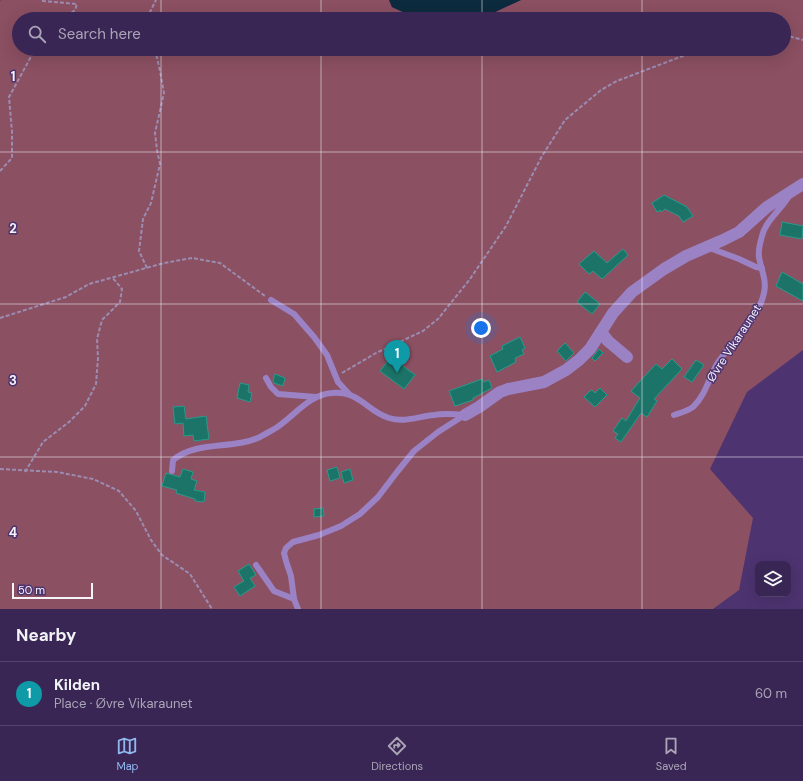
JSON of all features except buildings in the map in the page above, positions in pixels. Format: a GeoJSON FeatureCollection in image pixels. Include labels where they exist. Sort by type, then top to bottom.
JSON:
{"type":"FeatureCollection","features":[{"type":"Feature","properties":{"kind":"street","name":"Øvre Vikaraunet"},"geometry":{"type":"LineString","coordinates":[[465,415],[500,392],[544,382],[566,370],[590,349],[613,313],[632,292],[664,269],[686,256],[739,232],[767,207],[803,184]]}},
{"type":"Feature","properties":{"kind":"street"},"geometry":{"type":"LineString","coordinates":[[601,332],[608,341],[626,357]]}},
{"type":"Feature","properties":{"kind":"lane","name":"Øvre Vikaraunet"},"geometry":{"type":"LineString","coordinates":[[674,415],[693,407],[699,400],[717,365],[756,312],[762,300],[765,286],[759,257],[759,246],[762,234],[770,220],[785,203],[790,192]]}},
{"type":"Feature","properties":{"kind":"lane"},"geometry":{"type":"LineString","coordinates":[[706,247],[762,268]]}},
{"type":"Feature","properties":{"kind":"lane"},"geometry":{"type":"LineString","coordinates":[[270,300],[294,314],[314,338],[330,361],[335,378],[349,394]]}},
{"type":"Feature","properties":{"kind":"lane"},"geometry":{"type":"LineString","coordinates":[[266,378],[271,387],[278,394],[316,397],[333,393],[349,394],[358,398],[381,415],[397,420],[416,419],[434,415],[465,415]]}},
{"type":"Feature","properties":{"kind":"lane"},"geometry":{"type":"LineString","coordinates":[[172,471],[173,460],[178,456],[207,446],[241,443],[254,439],[276,428],[316,397]]}},
{"type":"Feature","properties":{"kind":"lane","name":"Øvre Vikaraunet"},"geometry":{"type":"LineString","coordinates":[[298,609],[294,599],[293,583],[284,553],[286,548],[293,542],[319,535],[341,526],[360,514],[378,497],[414,451],[438,432],[465,415]]}},
{"type":"Feature","properties":{"kind":"lane"},"geometry":{"type":"LineString","coordinates":[[256,565],[274,591],[294,599]]}},
{"type":"Feature","properties":{"kind":"path"},"geometry":{"type":"LineString","coordinates":[[42,0],[77,4],[73,12]]}},
{"type":"Feature","properties":{"kind":"path"},"geometry":{"type":"LineString","coordinates":[[150,12],[156,0]]}},
{"type":"Feature","properties":{"kind":"path"},"geometry":{"type":"LineString","coordinates":[[791,37],[803,40]]}},
{"type":"Feature","properties":{"kind":"path"},"geometry":{"type":"LineString","coordinates":[[0,170],[12,158],[12,132],[9,97],[31,56]]}},
{"type":"Feature","properties":{"kind":"path"},"geometry":{"type":"LineString","coordinates":[[147,268],[139,251],[143,219],[151,204],[160,164],[155,133],[164,93],[156,56]]}},
{"type":"Feature","properties":{"kind":"path"},"geometry":{"type":"LineString","coordinates":[[335,378],[376,353],[423,331],[438,319],[481,263],[506,226],[542,156],[565,120],[601,90],[617,81],[683,56]]}},
{"type":"Feature","properties":{"kind":"path"},"geometry":{"type":"LineString","coordinates":[[0,318],[66,297],[89,284],[147,268],[192,258],[220,263],[270,300]]}},
{"type":"Feature","properties":{"kind":"path"},"geometry":{"type":"LineString","coordinates":[[26,472],[43,442],[69,422],[85,406],[96,384],[98,358],[97,339],[102,320],[120,302],[122,289],[112,277]]}},
{"type":"Feature","properties":{"kind":"path"},"geometry":{"type":"LineString","coordinates":[[0,469],[26,472],[57,472],[93,479],[119,492],[136,510],[151,540],[158,550],[162,555],[190,574],[212,609]]}},
{"type":"Feature","properties":{"kind":"shaded area"},"geometry":{"type":"Polygon","coordinates":[[[389,0],[392,7],[403,12],[12,12],[12,56],[791,56],[791,12],[495,12],[521,0],[803,0],[803,350],[747,392],[710,469],[753,518],[739,590],[713,609],[0,609],[0,1],[389,0]]]}},
{"type":"Feature","properties":{"kind":"water"},"geometry":{"type":"Polygon","coordinates":[[[389,0],[521,0],[495,12],[403,12],[392,7],[389,0]]]}},
{"type":"Feature","properties":{"kind":"place","name":"Kilden"},"geometry":{"type":"Point","coordinates":[397,373]}}]}
